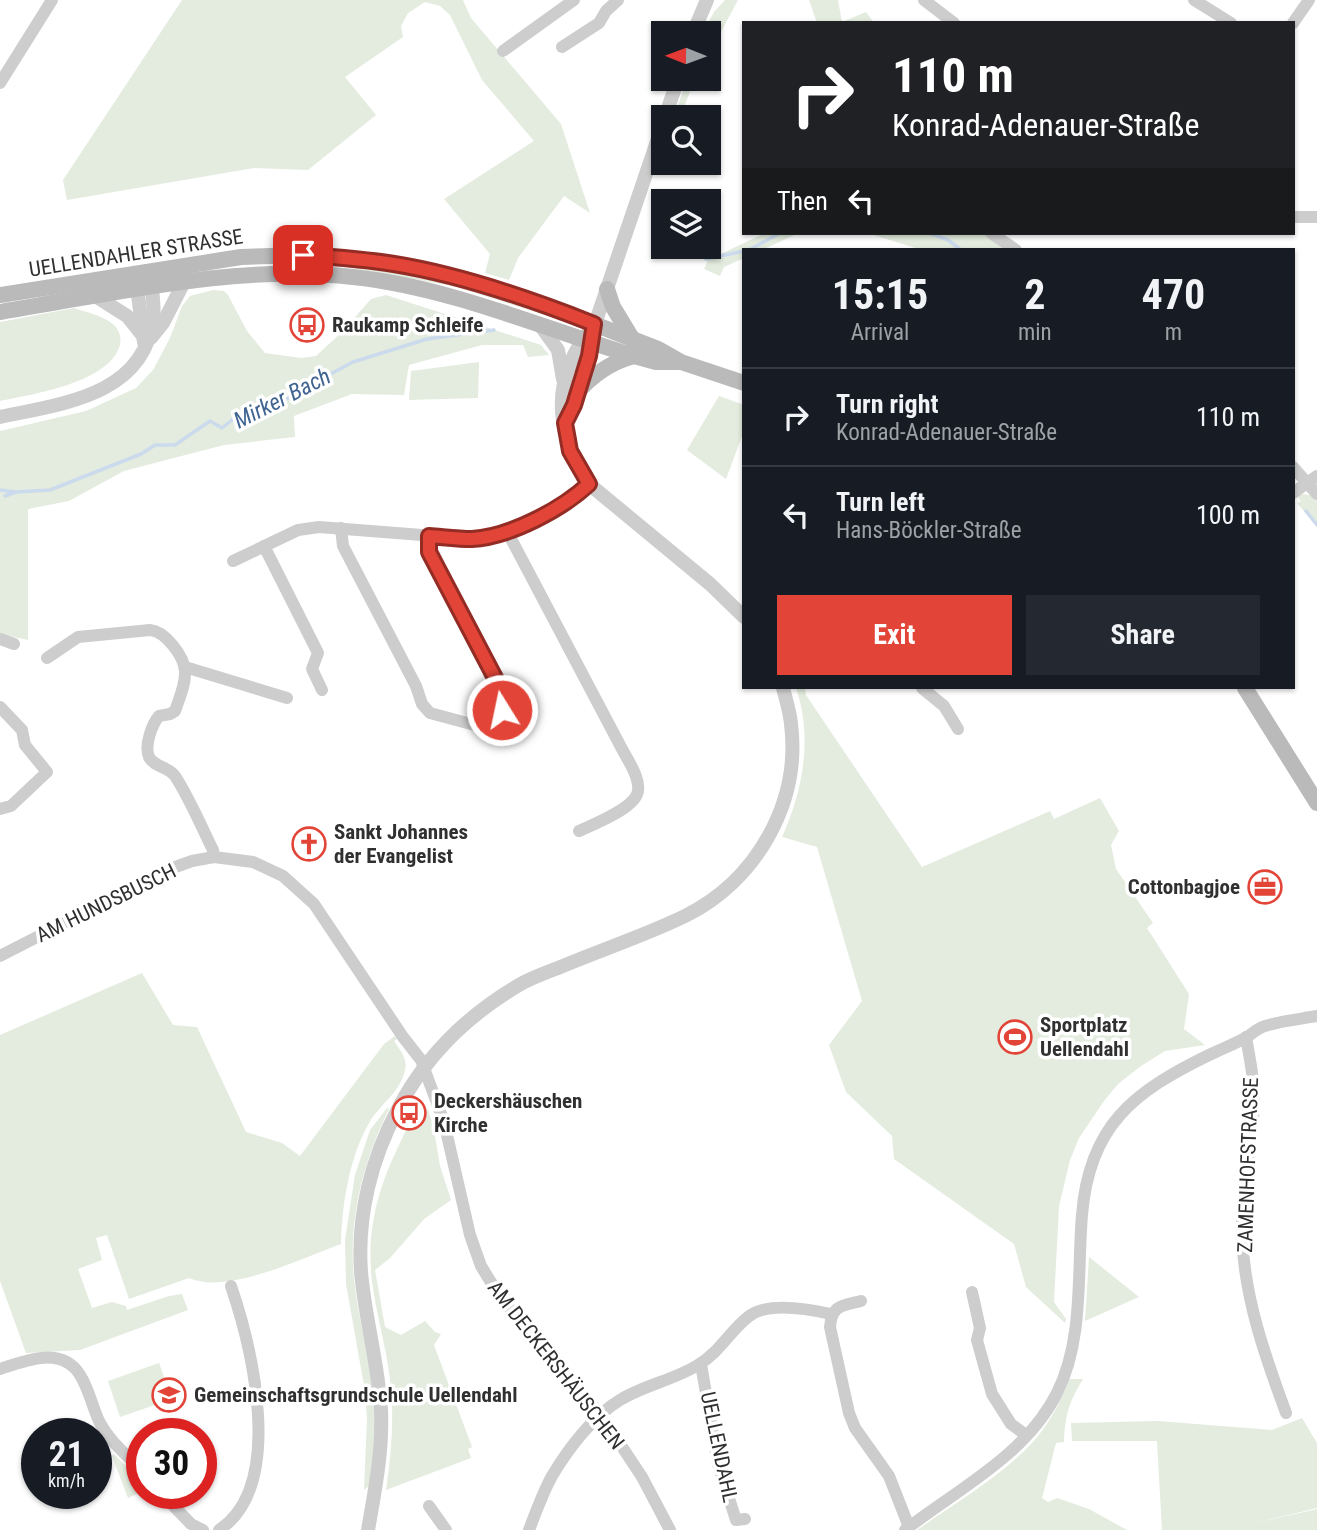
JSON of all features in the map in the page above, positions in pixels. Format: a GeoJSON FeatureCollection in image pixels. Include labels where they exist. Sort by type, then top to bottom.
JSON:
{"type":"FeatureCollection","features":[{"type":"Feature","properties":{"kind":"main road","name":"UELLENDAHLER STRASSE"},"geometry":{"type":"LineString","coordinates":[[0,295],[143,280],[264,255],[303,255],[414,267],[454,277],[548,306],[594,324],[634,348]]}},
{"type":"Feature","properties":{"kind":"main road","name":"UELLENDAHLER STRASSE"},"geometry":{"type":"LineString","coordinates":[[0,312],[97,297],[143,280],[184,282],[271,273],[356,277],[437,294],[587,340],[658,349],[681,362],[742,382]]}},
{"type":"Feature","properties":{"kind":"main road"},"geometry":{"type":"LineString","coordinates":[[576,394],[587,380],[634,348],[607,289]]}},
{"type":"Feature","properties":{"kind":"main road"},"geometry":{"type":"LineString","coordinates":[[1246,689],[1317,803]]}},
{"type":"Feature","properties":{"kind":"street"},"geometry":{"type":"LineString","coordinates":[[0,83],[52,0]]}},
{"type":"Feature","properties":{"kind":"street"},"geometry":{"type":"LineString","coordinates":[[503,51],[574,0]]}},
{"type":"Feature","properties":{"kind":"street"},"geometry":{"type":"LineString","coordinates":[[562,47],[599,23],[606,11],[618,0]]}},
{"type":"Feature","properties":{"kind":"street"},"geometry":{"type":"LineString","coordinates":[[698,21],[707,0]]}},
{"type":"Feature","properties":{"kind":"street"},"geometry":{"type":"LineString","coordinates":[[924,0],[951,21]]}},
{"type":"Feature","properties":{"kind":"street"},"geometry":{"type":"LineString","coordinates":[[1194,0],[1228,21]]}},
{"type":"Feature","properties":{"kind":"street"},"geometry":{"type":"LineString","coordinates":[[1294,21],[1310,0]]}},
{"type":"Feature","properties":{"kind":"street"},"geometry":{"type":"LineString","coordinates":[[565,423],[576,394],[587,340],[651,159]]}},
{"type":"Feature","properties":{"kind":"street"},"geometry":{"type":"LineString","coordinates":[[1295,216],[1317,217]]}},
{"type":"Feature","properties":{"kind":"street"},"geometry":{"type":"LineString","coordinates":[[994,235],[1013,248]]}},
{"type":"Feature","properties":{"kind":"street"},"geometry":{"type":"LineString","coordinates":[[0,416],[63,403],[102,390],[127,371],[138,360],[144,342],[143,280]]}},
{"type":"Feature","properties":{"kind":"street"},"geometry":{"type":"LineString","coordinates":[[144,342],[163,323],[184,282]]}},
{"type":"Feature","properties":{"kind":"street"},"geometry":{"type":"LineString","coordinates":[[97,297],[127,316],[144,342]]}},
{"type":"Feature","properties":{"kind":"street"},"geometry":{"type":"LineString","coordinates":[[540,325],[558,350],[563,370],[560,402],[570,451],[589,484],[710,584],[742,615]]}},
{"type":"Feature","properties":{"kind":"street"},"geometry":{"type":"LineString","coordinates":[[563,383],[574,352],[587,340]]}},
{"type":"Feature","properties":{"kind":"street"},"geometry":{"type":"LineString","coordinates":[[1295,468],[1312,480],[1317,494]]}},
{"type":"Feature","properties":{"kind":"street"},"geometry":{"type":"LineString","coordinates":[[1295,492],[1312,480]]}},
{"type":"Feature","properties":{"kind":"street"},"geometry":{"type":"LineString","coordinates":[[233,561],[298,530],[319,527],[473,539],[508,533],[568,502],[589,484]]}},
{"type":"Feature","properties":{"kind":"street"},"geometry":{"type":"LineString","coordinates":[[341,528],[343,546],[416,686],[422,704],[430,713],[487,726],[502,710],[504,695],[429,552],[429,536]]}},
{"type":"Feature","properties":{"kind":"street"},"geometry":{"type":"LineString","coordinates":[[508,533],[635,774],[639,790],[633,803],[579,831]]}},
{"type":"Feature","properties":{"kind":"street"},"geometry":{"type":"LineString","coordinates":[[264,545],[318,653],[312,669],[322,690]]}},
{"type":"Feature","properties":{"kind":"street"},"geometry":{"type":"LineString","coordinates":[[47,658],[78,637],[157,628],[167,637],[185,667],[185,676],[176,711],[170,715],[159,716],[155,720],[147,748],[150,760],[173,772],[213,850],[214,857]]}},
{"type":"Feature","properties":{"kind":"street"},"geometry":{"type":"LineString","coordinates":[[0,639],[15,644]]}},
{"type":"Feature","properties":{"kind":"street"},"geometry":{"type":"LineString","coordinates":[[185,667],[287,698]]}},
{"type":"Feature","properties":{"kind":"street"},"geometry":{"type":"LineString","coordinates":[[368,1530],[380,1459],[381,1431],[379,1388],[361,1272],[363,1211],[369,1181],[388,1128],[424,1068],[454,1034],[520,984],[686,916],[727,889],[746,869],[765,845],[786,795],[792,745],[791,724],[783,689]]}},
{"type":"Feature","properties":{"kind":"street"},"geometry":{"type":"LineString","coordinates":[[923,689],[944,706],[958,729]]}},
{"type":"Feature","properties":{"kind":"street"},"geometry":{"type":"LineString","coordinates":[[0,707],[22,730],[25,745],[47,772],[11,806],[0,809]]}},
{"type":"Feature","properties":{"kind":"street","name":"AM HUNDSBUSCH"},"geometry":{"type":"LineString","coordinates":[[0,956],[170,869],[192,860],[214,857]]}},
{"type":"Feature","properties":{"kind":"street","name":"AM DECKERSHÄUSCHEN"},"geometry":{"type":"LineString","coordinates":[[214,857],[253,862],[283,876],[308,898],[421,1060],[444,1122],[470,1235],[481,1266],[500,1297],[601,1415],[642,1477],[670,1530]]}},
{"type":"Feature","properties":{"kind":"street"},"geometry":{"type":"LineString","coordinates":[[861,1301],[840,1306],[831,1314],[830,1328],[849,1413],[855,1428],[889,1476],[907,1529],[1012,1452],[1047,1410],[1067,1370],[1074,1336],[1086,1184],[1093,1159],[1105,1135],[1128,1106],[1160,1080],[1263,1026],[1317,1016]]}},
{"type":"Feature","properties":{"kind":"street","name":"ZAMENHOFSTRASSE"},"geometry":{"type":"LineString","coordinates":[[1246,1037],[1254,1079],[1254,1106],[1243,1186],[1242,1236],[1246,1277],[1268,1364],[1286,1413]]}},
{"type":"Feature","properties":{"kind":"street"},"geometry":{"type":"LineString","coordinates":[[219,1530],[232,1522],[243,1505],[254,1473],[258,1444],[258,1422],[247,1338],[231,1286]]}},
{"type":"Feature","properties":{"kind":"street"},"geometry":{"type":"LineString","coordinates":[[972,1292],[980,1328],[977,1340],[992,1394],[1011,1424],[1026,1435]]}},
{"type":"Feature","properties":{"kind":"street","name":"UELLENDAHL"},"geometry":{"type":"LineString","coordinates":[[529,1530],[552,1476],[574,1444],[601,1415],[620,1400],[701,1364],[756,1311],[808,1308],[831,1314]]}},
{"type":"Feature","properties":{"kind":"street"},"geometry":{"type":"LineString","coordinates":[[0,1369],[43,1357],[52,1357],[72,1366],[80,1375],[100,1422],[111,1440],[126,1455]]}},
{"type":"Feature","properties":{"kind":"street","name":"UELLENDAHL"},"geometry":{"type":"LineString","coordinates":[[701,1364],[718,1464],[736,1520],[745,1519]]}},
{"type":"Feature","properties":{"kind":"street"},"geometry":{"type":"LineString","coordinates":[[429,1506],[446,1530]]}},
{"type":"Feature","properties":{"kind":"street"},"geometry":{"type":"LineString","coordinates":[[177,1509],[191,1524],[203,1530]]}},
{"type":"Feature","properties":{"kind":"shaded area"},"geometry":{"type":"Polygon","coordinates":[[[182,0],[463,0],[471,18],[561,124],[590,213],[564,196],[518,258],[509,280],[485,273],[490,254],[444,199],[534,141],[482,80],[450,15],[440,6],[425,2],[408,13],[401,26],[403,37],[345,77],[376,115],[308,170],[254,168],[67,200],[63,180],[182,0]]]}},
{"type":"Feature","properties":{"kind":"shaded area"},"geometry":{"type":"Polygon","coordinates":[[[725,0],[738,0],[721,32],[721,21],[709,21],[725,0]]]}},
{"type":"Feature","properties":{"kind":"shaded area"},"geometry":{"type":"Polygon","coordinates":[[[809,0],[838,0],[842,21],[816,21],[809,0]]]}},
{"type":"Feature","properties":{"kind":"shaded area"},"geometry":{"type":"Polygon","coordinates":[[[866,12],[873,21],[844,21],[866,12]]]}},
{"type":"Feature","properties":{"kind":"shaded area"},"geometry":{"type":"Polygon","coordinates":[[[683,91],[690,91],[685,105],[678,105],[683,91]]]}},
{"type":"Feature","properties":{"kind":"shaded area"},"geometry":{"type":"Polygon","coordinates":[[[761,235],[795,235],[766,248],[742,248],[742,259],[724,267],[720,276],[704,269],[708,260],[721,259],[721,254],[761,235]]]}},
{"type":"Feature","properties":{"kind":"shaded area"},"geometry":{"type":"Polygon","coordinates":[[[873,235],[987,235],[1003,248],[916,248],[873,235]]]}},
{"type":"Feature","properties":{"kind":"shaded area"},"geometry":{"type":"Polygon","coordinates":[[[355,265],[453,284],[552,314],[551,317],[453,286],[356,269],[355,265]]]}},
{"type":"Feature","properties":{"kind":"shaded area"},"geometry":{"type":"Polygon","coordinates":[[[213,290],[224,291],[228,295],[247,331],[265,353],[301,358],[316,356],[371,299],[386,295],[541,345],[549,355],[528,357],[523,345],[482,345],[409,365],[404,395],[352,394],[294,416],[295,437],[224,445],[124,471],[69,501],[28,509],[28,640],[0,634],[0,431],[86,411],[136,388],[153,370],[170,338],[182,306],[190,296],[213,290]]]}},
{"type":"Feature","properties":{"kind":"shaded area"},"geometry":{"type":"Polygon","coordinates":[[[74,308],[102,317],[115,326],[120,335],[120,345],[113,358],[86,378],[68,385],[0,401],[0,322],[74,308]]]}},
{"type":"Feature","properties":{"kind":"shaded area"},"geometry":{"type":"Polygon","coordinates":[[[479,362],[478,398],[409,400],[411,371],[479,362]]]}},
{"type":"Feature","properties":{"kind":"shaded area"},"geometry":{"type":"Polygon","coordinates":[[[719,396],[742,404],[742,436],[726,479],[687,450],[719,396]]]}},
{"type":"Feature","properties":{"kind":"shaded area"},"geometry":{"type":"Polygon","coordinates":[[[1310,495],[1317,501],[1317,527],[1297,503],[1301,501],[1297,496],[1310,495]]]}},
{"type":"Feature","properties":{"kind":"shaded area","name":"Sportplatz Uellendahl"},"geometry":{"type":"Polygon","coordinates":[[[796,689],[805,689],[806,695],[922,867],[1050,811],[1054,819],[1100,798],[1119,831],[1111,845],[1116,869],[1153,923],[1147,928],[1189,994],[1184,1029],[1205,1045],[1165,1051],[1118,1084],[1079,1138],[1070,1160],[1059,1206],[1054,1302],[1066,1319],[1065,1323],[1026,1287],[1014,1244],[894,1159],[892,1136],[846,1092],[829,1045],[862,1001],[817,847],[782,837],[795,801],[803,764],[805,745],[796,689]]]}},
{"type":"Feature","properties":{"kind":"shaded area"},"geometry":{"type":"Polygon","coordinates":[[[142,973],[173,1025],[197,1027],[246,1132],[282,1143],[300,1156],[384,1044],[395,1036],[397,1039],[394,1041],[405,1062],[403,1078],[369,1123],[356,1151],[345,1198],[341,1244],[265,1273],[224,1282],[205,1282],[189,1278],[129,1299],[107,1235],[96,1238],[102,1260],[78,1269],[92,1308],[112,1302],[126,1306],[127,1310],[182,1294],[188,1310],[80,1350],[26,1353],[0,1281],[0,1035],[142,973]]]}},
{"type":"Feature","properties":{"kind":"shaded area"},"geometry":{"type":"Polygon","coordinates":[[[423,1107],[428,1110],[433,1124],[440,1166],[451,1200],[424,1219],[390,1258],[375,1270],[385,1327],[401,1335],[425,1321],[435,1332],[441,1334],[434,1345],[472,1447],[468,1449],[471,1458],[386,1490],[392,1401],[388,1363],[373,1288],[372,1231],[385,1178],[410,1123],[423,1107]]]}},
{"type":"Feature","properties":{"kind":"shaded area"},"geometry":{"type":"Polygon","coordinates":[[[387,1108],[389,1109],[359,1192],[353,1235],[354,1280],[375,1407],[372,1464],[369,1486],[364,1490],[367,1419],[365,1391],[346,1284],[345,1240],[355,1175],[370,1130],[387,1108]]]}},
{"type":"Feature","properties":{"kind":"shaded area"},"geometry":{"type":"Polygon","coordinates":[[[1089,1257],[1139,1297],[1085,1321],[1089,1257]]]}},
{"type":"Feature","properties":{"kind":"shaded area"},"geometry":{"type":"Polygon","coordinates":[[[159,1363],[172,1399],[120,1417],[108,1381],[159,1363]]]}},
{"type":"Feature","properties":{"kind":"shaded area"},"geometry":{"type":"Polygon","coordinates":[[[1070,1379],[1083,1379],[1069,1409],[1064,1442],[1056,1443],[1042,1498],[1048,1502],[1057,1498],[1089,1509],[1127,1530],[917,1530],[991,1479],[1031,1444],[1049,1421],[1070,1379]]]}},
{"type":"Feature","properties":{"kind":"shaded area"},"geometry":{"type":"Polygon","coordinates":[[[1302,1418],[1317,1443],[1317,1508],[1243,1526],[1317,1509],[1317,1530],[1162,1530],[1157,1441],[1072,1441],[1071,1423],[1158,1421],[1272,1430],[1302,1418]]]}},
{"type":"Feature","properties":{"kind":"shaded area"},"geometry":{"type":"Polygon","coordinates":[[[114,1454],[126,1466],[126,1493],[112,1456],[114,1454]]]}},
{"type":"Feature","properties":{"kind":"waterway","name":"Mirker Bach"},"geometry":{"type":"LineString","coordinates":[[753,248],[776,235]]}},
{"type":"Feature","properties":{"kind":"waterway","name":"Mirker Bach"},"geometry":{"type":"LineString","coordinates":[[934,235],[958,248]]}},
{"type":"Feature","properties":{"kind":"waterway","name":"Mirker Bach"},"geometry":{"type":"LineString","coordinates":[[721,256],[742,251]]}},
{"type":"Feature","properties":{"kind":"waterway","name":"Mirker Bach"},"geometry":{"type":"LineString","coordinates":[[0,490],[50,490],[141,454],[155,445],[175,445],[210,421],[222,428],[232,420],[303,391],[353,362],[427,339],[494,330]]}},
{"type":"Feature","properties":{"kind":"waterway","name":"Mirker Bach"},"geometry":{"type":"LineString","coordinates":[[5,496],[16,492]]}},
{"type":"Feature","properties":{"kind":"waterway","name":"Mirker Bach"},"geometry":{"type":"LineString","coordinates":[[1306,511],[1317,525]]}},
{"type":"Feature","properties":{"kind":"place","name":"Raukamp Schleife"},"geometry":{"type":"Point","coordinates":[307,325]}},
{"type":"Feature","properties":{"kind":"place","name":"Sankt Johannes der Evangelist"},"geometry":{"type":"Point","coordinates":[309,844]}},
{"type":"Feature","properties":{"kind":"place","name":"Cottonbagjoe"},"geometry":{"type":"Point","coordinates":[1265,887]}},
{"type":"Feature","properties":{"kind":"place","name":"Sportplatz Uellendahl"},"geometry":{"type":"Point","coordinates":[1015,1037]}},
{"type":"Feature","properties":{"kind":"place","name":"Deckershäuschen Kirche"},"geometry":{"type":"Point","coordinates":[409,1113]}},
{"type":"Feature","properties":{"kind":"place","name":"Gemeinschaftsgrundschule Uellendahl"},"geometry":{"type":"Point","coordinates":[169,1395]}},
{"type":"Feature","properties":{"kind":"route"},"geometry":{"type":"LineString","coordinates":[[303,255],[414,267],[548,306],[594,324],[589,356],[574,405],[565,423],[570,451],[589,484],[568,502],[508,533],[473,539],[429,536],[429,552],[504,695],[502,710]]}}]}
